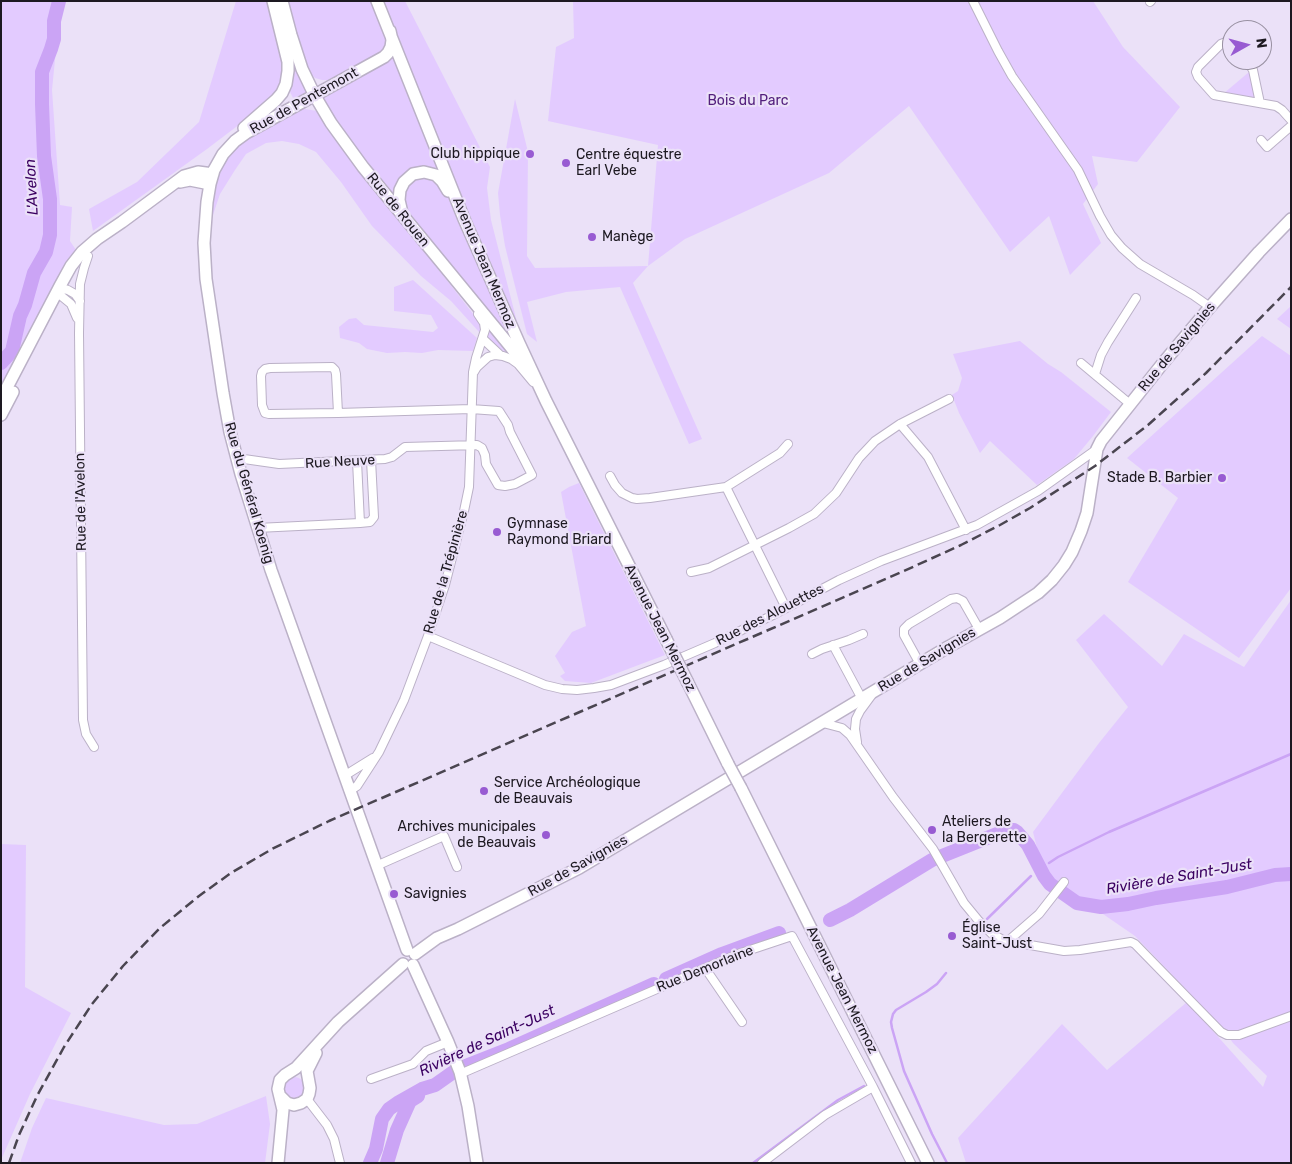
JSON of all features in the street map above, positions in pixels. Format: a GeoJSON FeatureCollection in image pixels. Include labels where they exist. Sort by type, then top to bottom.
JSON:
{"type":"FeatureCollection","features":[{"type":"Feature","properties":{"kind":"street"},"geometry":{"type":"LineString","coordinates":[[274,1],[302,69]]}},
{"type":"Feature","properties":{"kind":"street"},"geometry":{"type":"LineString","coordinates":[[274,1],[288,58],[286,91],[293,102],[299,104]]}},
{"type":"Feature","properties":{"kind":"street","name":"Rue de Rouen"},"geometry":{"type":"LineString","coordinates":[[282,1],[302,69],[326,115],[344,142],[402,215],[510,346],[546,401]]}},
{"type":"Feature","properties":{"kind":"street","name":"Avenue Jean Mermoz"},"geometry":{"type":"LineString","coordinates":[[378,1],[464,219],[546,401],[928,1163]]}},
{"type":"Feature","properties":{"kind":"street"},"geometry":{"type":"LineString","coordinates":[[974,1],[992,40],[1012,76],[1071,158],[1100,216],[1116,241],[1140,264],[1210,307]]}},
{"type":"Feature","properties":{"kind":"street","name":"Rue de Pentemont"},"geometry":{"type":"LineString","coordinates":[[211,179],[223,154],[242,136],[386,55],[392,44],[390,31]]}},
{"type":"Feature","properties":{"kind":"street"},"geometry":{"type":"LineString","coordinates":[[1222,44],[1198,67],[1196,72],[1198,77],[1214,95],[1278,107],[1291,120]]}},
{"type":"Feature","properties":{"kind":"street"},"geometry":{"type":"LineString","coordinates":[[1252,70],[1260,103]]}},
{"type":"Feature","properties":{"kind":"street"},"geometry":{"type":"LineString","coordinates":[[223,154],[234,137],[276,100],[286,84]]}},
{"type":"Feature","properties":{"kind":"street"},"geometry":{"type":"LineString","coordinates":[[1261,140],[1268,148],[1291,126]]}},
{"type":"Feature","properties":{"kind":"street"},"geometry":{"type":"LineString","coordinates":[[402,215],[399,200],[401,186],[410,176],[424,172],[436,175],[442,181],[464,219]]}},
{"type":"Feature","properties":{"kind":"street"},"geometry":{"type":"LineString","coordinates":[[1,415],[72,266],[82,252],[94,241],[175,184],[183,180],[211,179]]}},
{"type":"Feature","properties":{"kind":"street","name":"Rue du Général Koenig"},"geometry":{"type":"LineString","coordinates":[[211,179],[205,227],[206,279],[226,411],[237,458],[274,579],[409,958],[448,1042],[459,1071],[468,1106],[477,1163]]}},
{"type":"Feature","properties":{"kind":"street","name":"Rue de Savignies"},"geometry":{"type":"LineString","coordinates":[[327,1034],[409,958],[434,940],[572,872],[1015,609],[1038,593],[1057,574],[1068,559],[1078,538],[1085,520],[1097,449],[1105,435],[1162,363],[1210,307],[1258,252],[1291,219]]}},
{"type":"Feature","properties":{"kind":"street"},"geometry":{"type":"LineString","coordinates":[[1,399],[61,292],[88,256],[122,222]]}},
{"type":"Feature","properties":{"kind":"street","name":"Rue de l'Avelon"},"geometry":{"type":"LineString","coordinates":[[88,256],[81,280],[79,333],[83,720],[86,734],[94,747]]}},
{"type":"Feature","properties":{"kind":"street","name":"Rue de la Trépinière"},"geometry":{"type":"LineString","coordinates":[[349,791],[357,786],[382,746],[404,700],[445,585],[466,502],[469,480],[472,378],[485,332],[484,323],[462,286]]}},
{"type":"Feature","properties":{"kind":"street"},"geometry":{"type":"LineString","coordinates":[[61,292],[75,294],[80,302]]}},
{"type":"Feature","properties":{"kind":"street"},"geometry":{"type":"LineString","coordinates":[[61,292],[74,309],[79,333]]}},
{"type":"Feature","properties":{"kind":"street"},"geometry":{"type":"LineString","coordinates":[[1095,374],[1101,355],[1108,342],[1136,298]]}},
{"type":"Feature","properties":{"kind":"street"},"geometry":{"type":"LineString","coordinates":[[482,338],[500,355]]}},
{"type":"Feature","properties":{"kind":"street"},"geometry":{"type":"LineString","coordinates":[[472,378],[477,367],[484,360],[500,355],[514,361],[538,387]]}},
{"type":"Feature","properties":{"kind":"street"},"geometry":{"type":"LineString","coordinates":[[1082,363],[1130,404]]}},
{"type":"Feature","properties":{"kind":"street"},"geometry":{"type":"LineString","coordinates":[[338,413],[336,374],[332,367],[270,368],[262,372],[262,406],[267,414],[338,413],[471,409],[498,410],[508,425],[532,475],[515,484],[498,485],[486,465],[485,455],[481,447],[470,445]]}},
{"type":"Feature","properties":{"kind":"street"},"geometry":{"type":"LineString","coordinates":[[692,572],[709,568],[800,523],[819,510],[836,493],[859,458],[882,435],[949,399]]}},
{"type":"Feature","properties":{"kind":"street"},"geometry":{"type":"LineString","coordinates":[[900,424],[928,457],[966,530]]}},
{"type":"Feature","properties":{"kind":"street"},"geometry":{"type":"LineString","coordinates":[[610,476],[622,493],[637,499],[726,487],[780,453],[788,444]]}},
{"type":"Feature","properties":{"kind":"street","name":"Rue Neuve"},"geometry":{"type":"LineString","coordinates":[[237,458],[279,464],[357,461],[389,459],[405,446],[470,445]]}},
{"type":"Feature","properties":{"kind":"street","name":"Rue des Alouettes"},"geometry":{"type":"LineString","coordinates":[[428,636],[537,682],[562,689],[585,690],[603,687],[664,665],[715,642],[881,561],[966,530],[1038,491],[1097,449]]}},
{"type":"Feature","properties":{"kind":"street"},"geometry":{"type":"LineString","coordinates":[[257,528],[370,522],[374,517],[371,460]]}},
{"type":"Feature","properties":{"kind":"street"},"geometry":{"type":"LineString","coordinates":[[357,461],[360,523]]}},
{"type":"Feature","properties":{"kind":"street"},"geometry":{"type":"LineString","coordinates":[[726,487],[786,608]]}},
{"type":"Feature","properties":{"kind":"street"},"geometry":{"type":"LineString","coordinates":[[920,664],[904,635],[904,629],[909,624],[951,599],[957,598],[963,601],[979,629]]}},
{"type":"Feature","properties":{"kind":"street"},"geometry":{"type":"LineString","coordinates":[[812,654],[822,648],[862,634]]}},
{"type":"Feature","properties":{"kind":"street"},"geometry":{"type":"LineString","coordinates":[[833,645],[862,699]]}},
{"type":"Feature","properties":{"kind":"street"},"geometry":{"type":"LineString","coordinates":[[862,753],[855,733],[855,723],[860,711],[874,691]]}},
{"type":"Feature","properties":{"kind":"street"},"geometry":{"type":"LineString","coordinates":[[823,723],[837,726],[846,731],[935,853],[958,894],[978,920],[992,934],[1008,941],[1074,951],[1130,942],[1135,944],[1221,1032],[1227,1035],[1238,1035],[1291,1016]]}},
{"type":"Feature","properties":{"kind":"street","name":"Rue de la Trépinière"},"geometry":{"type":"LineString","coordinates":[[344,776],[376,755]]}},
{"type":"Feature","properties":{"kind":"street"},"geometry":{"type":"LineString","coordinates":[[376,866],[444,836],[457,867]]}},
{"type":"Feature","properties":{"kind":"street"},"geometry":{"type":"LineString","coordinates":[[1008,941],[1039,914],[1060,887]]}},
{"type":"Feature","properties":{"kind":"street","name":"Rue Demorlaine"},"geometry":{"type":"LineString","coordinates":[[459,1071],[509,1053],[746,951],[792,936],[873,1087]]}},
{"type":"Feature","properties":{"kind":"street"},"geometry":{"type":"LineString","coordinates":[[705,968],[742,1022]]}},
{"type":"Feature","properties":{"kind":"street"},"geometry":{"type":"LineString","coordinates":[[278,1163],[283,1110],[278,1083],[282,1077],[298,1066],[327,1034]]}},
{"type":"Feature","properties":{"kind":"street"},"geometry":{"type":"LineString","coordinates":[[278,1163],[291,1115],[295,1107],[303,1101],[310,1090],[308,1069],[327,1034]]}},
{"type":"Feature","properties":{"kind":"street"},"geometry":{"type":"LineString","coordinates":[[370,1079],[413,1064],[426,1051],[448,1042]]}},
{"type":"Feature","properties":{"kind":"street"},"geometry":{"type":"LineString","coordinates":[[288,1073],[301,1073],[309,1081]]}},
{"type":"Feature","properties":{"kind":"street"},"geometry":{"type":"LineString","coordinates":[[762,1163],[821,1118],[873,1087],[910,1163]]}},
{"type":"Feature","properties":{"kind":"street"},"geometry":{"type":"LineString","coordinates":[[280,1096],[288,1103],[294,1104],[303,1101]]}},
{"type":"Feature","properties":{"kind":"street"},"geometry":{"type":"LineString","coordinates":[[303,1101],[327,1126],[334,1139],[340,1163]]}},
{"type":"Feature","properties":{"kind":"green space"},"geometry":{"type":"Polygon","coordinates":[[[1,1],[63,1],[59,19],[52,90],[60,205],[72,207],[70,241],[76,250],[1,385],[1,1]]]}},
{"type":"Feature","properties":{"kind":"green space"},"geometry":{"type":"Polygon","coordinates":[[[236,1],[268,1],[284,68],[280,86],[274,96],[207,149],[93,231],[89,209],[137,182],[199,122],[236,1]]]}},
{"type":"Feature","properties":{"kind":"green space"},"geometry":{"type":"Polygon","coordinates":[[[285,1],[371,1],[385,35],[386,42],[384,48],[376,55],[339,77],[330,80],[315,78],[307,70],[285,1]]]}},
{"type":"Feature","properties":{"kind":"green space"},"geometry":{"type":"Polygon","coordinates":[[[382,1],[405,1],[490,167],[487,188],[491,220],[517,322],[511,318],[382,1]]]}},
{"type":"Feature","properties":{"kind":"green space","name":"Bois du Parc"},"geometry":{"type":"Polygon","coordinates":[[[573,1],[1093,1],[1123,47],[1180,107],[1137,162],[1092,156],[1098,184],[1083,204],[1101,243],[1070,275],[1049,216],[1010,252],[909,106],[829,173],[685,239],[648,266],[658,145],[548,121],[556,47],[574,38],[573,1]]]}},
{"type":"Feature","properties":{"kind":"green space"},"geometry":{"type":"Polygon","coordinates":[[[393,55],[441,174],[419,169],[395,199],[343,133],[321,97],[393,55]]]}},
{"type":"Feature","properties":{"kind":"green space"},"geometry":{"type":"Polygon","coordinates":[[[293,65],[297,66],[309,96],[293,98],[289,90],[293,65]]]}},
{"type":"Feature","properties":{"kind":"green space"},"geometry":{"type":"Polygon","coordinates":[[[1249,72],[1255,98],[1223,94],[1249,72]]]}},
{"type":"Feature","properties":{"kind":"green space"},"geometry":{"type":"Polygon","coordinates":[[[515,99],[528,152],[527,256],[535,268],[648,266],[633,283],[702,439],[689,444],[620,287],[566,292],[527,302],[537,342],[527,334],[505,246],[498,193],[515,99]]]}},
{"type":"Feature","properties":{"kind":"green space"},"geometry":{"type":"Polygon","coordinates":[[[298,110],[317,111],[481,324],[482,330],[480,333],[451,301],[421,276],[372,226],[341,182],[316,152],[299,144],[282,141],[266,143],[246,154],[220,194],[209,227],[215,184],[223,164],[231,153],[248,137],[298,110]]]}},
{"type":"Feature","properties":{"kind":"green space"},"geometry":{"type":"Polygon","coordinates":[[[432,177],[447,194],[505,328],[501,328],[406,212],[403,197],[409,183],[415,178],[432,177]]]}},
{"type":"Feature","properties":{"kind":"green space"},"geometry":{"type":"Polygon","coordinates":[[[413,280],[477,338],[473,351],[438,350],[422,353],[387,353],[367,349],[359,343],[340,338],[339,327],[349,319],[356,318],[364,325],[433,332],[438,328],[431,315],[394,311],[394,287],[413,280]]]}},
{"type":"Feature","properties":{"kind":"green space"},"geometry":{"type":"Polygon","coordinates":[[[1291,306],[1291,329],[1277,319],[1291,306]]]}},
{"type":"Feature","properties":{"kind":"green space"},"geometry":{"type":"Polygon","coordinates":[[[490,329],[509,355],[487,339],[490,329]]]}},
{"type":"Feature","properties":{"kind":"green space","name":"Stade B. Barbier"},"geometry":{"type":"Polygon","coordinates":[[[1262,336],[1291,356],[1291,588],[1239,658],[1128,582],[1178,498],[1127,458],[1262,336]]]}},
{"type":"Feature","properties":{"kind":"green space"},"geometry":{"type":"Polygon","coordinates":[[[1020,341],[1111,412],[1074,459],[1037,485],[990,441],[980,453],[959,413],[952,395],[958,391],[962,378],[953,354],[1020,341]]]}},
{"type":"Feature","properties":{"kind":"green space"},"geometry":{"type":"Polygon","coordinates":[[[579,483],[665,655],[591,683],[565,681],[560,676],[565,673],[555,656],[572,632],[586,626],[561,492],[579,483]]]}},
{"type":"Feature","properties":{"kind":"green space"},"geometry":{"type":"Polygon","coordinates":[[[1291,600],[1291,1163],[966,1163],[958,1138],[1062,1024],[1107,1070],[1187,1002],[1263,1087],[1267,1076],[1233,1043],[1221,1026],[1135,936],[1052,879],[1041,864],[1033,832],[1128,707],[1076,640],[1104,614],[1162,666],[1184,634],[1244,667],[1291,600]]]}},
{"type":"Feature","properties":{"kind":"green space"},"geometry":{"type":"Polygon","coordinates":[[[1,844],[26,845],[25,987],[71,1013],[30,1094],[1,1160],[1,844]]]}},
{"type":"Feature","properties":{"kind":"green space"},"geometry":{"type":"Polygon","coordinates":[[[294,1077],[302,1080],[305,1088],[302,1096],[294,1099],[286,1096],[283,1088],[286,1080],[294,1077]]]}},
{"type":"Feature","properties":{"kind":"green space"},"geometry":{"type":"Polygon","coordinates":[[[266,1096],[270,1124],[265,1163],[20,1163],[32,1128],[46,1098],[164,1125],[197,1124],[266,1096]]]}},
{"type":"Feature","properties":{"kind":"waterway","name":"L'Avelon"},"geometry":{"type":"LineString","coordinates":[[1,363],[12,351],[20,316],[34,273],[46,252],[50,235],[50,199],[44,156],[42,72],[54,39],[54,21],[59,1]]}},
{"type":"Feature","properties":{"kind":"waterway"},"geometry":{"type":"LineString","coordinates":[[1049,863],[1109,832],[1291,754]]}},
{"type":"Feature","properties":{"kind":"waterway","name":"Rivière de Saint-Just"},"geometry":{"type":"LineString","coordinates":[[830,920],[850,910],[932,860],[1007,830],[1017,832],[1028,845],[1050,884],[1077,903],[1101,907],[1227,887],[1275,875],[1291,874]]}},
{"type":"Feature","properties":{"kind":"waterway"},"geometry":{"type":"LineString","coordinates":[[987,919],[1031,876]]}},
{"type":"Feature","properties":{"kind":"waterway","name":"Rivière de Saint-Just"},"geometry":{"type":"LineString","coordinates":[[666,979],[722,954],[779,933]]}},
{"type":"Feature","properties":{"kind":"waterway"},"geometry":{"type":"LineString","coordinates":[[946,973],[937,984],[896,1010],[891,1022],[904,1071],[947,1163]]}},
{"type":"Feature","properties":{"kind":"waterway","name":"Rivière de Saint-Just"},"geometry":{"type":"LineString","coordinates":[[370,1163],[376,1149],[382,1119],[389,1109],[399,1102],[422,1089],[435,1085],[463,1067],[509,1049],[654,984]]}},
{"type":"Feature","properties":{"kind":"waterway"},"geometry":{"type":"LineString","coordinates":[[753,1163],[838,1100],[864,1086]]}},
{"type":"Feature","properties":{"kind":"waterway"},"geometry":{"type":"LineString","coordinates":[[387,1163],[397,1130],[410,1101],[418,1096]]}},
{"type":"Feature","properties":{"kind":"railway"},"geometry":{"type":"LineString","coordinates":[[9,1163],[19,1135],[37,1096],[64,1047],[92,1004],[123,966],[160,928],[231,873],[272,849],[329,821],[904,571],[1000,525],[1095,466],[1148,425],[1206,373],[1291,287]]}},
{"type":"Feature","properties":{"kind":"place","name":"Club hippique"},"geometry":{"type":"Point","coordinates":[530,154]}},
{"type":"Feature","properties":{"kind":"place","name":"Centre équestre Earl Vebe"},"geometry":{"type":"Point","coordinates":[566,163]}},
{"type":"Feature","properties":{"kind":"place","name":"Manège"},"geometry":{"type":"Point","coordinates":[592,237]}},
{"type":"Feature","properties":{"kind":"place","name":"Stade B. Barbier"},"geometry":{"type":"Point","coordinates":[1222,478]}},
{"type":"Feature","properties":{"kind":"place","name":"Gymnase Raymond Briard"},"geometry":{"type":"Point","coordinates":[497,532]}},
{"type":"Feature","properties":{"kind":"place","name":"Service Archéologique de Beauvais"},"geometry":{"type":"Point","coordinates":[484,791]}},
{"type":"Feature","properties":{"kind":"place","name":"Ateliers de la Bergerette"},"geometry":{"type":"Point","coordinates":[932,830]}},
{"type":"Feature","properties":{"kind":"place","name":"Archives municipales de Beauvais"},"geometry":{"type":"Point","coordinates":[546,835]}},
{"type":"Feature","properties":{"kind":"place","name":"Savignies"},"geometry":{"type":"Point","coordinates":[394,894]}},
{"type":"Feature","properties":{"kind":"place","name":"Église Saint-Just"},"geometry":{"type":"Point","coordinates":[952,936]}}]}
